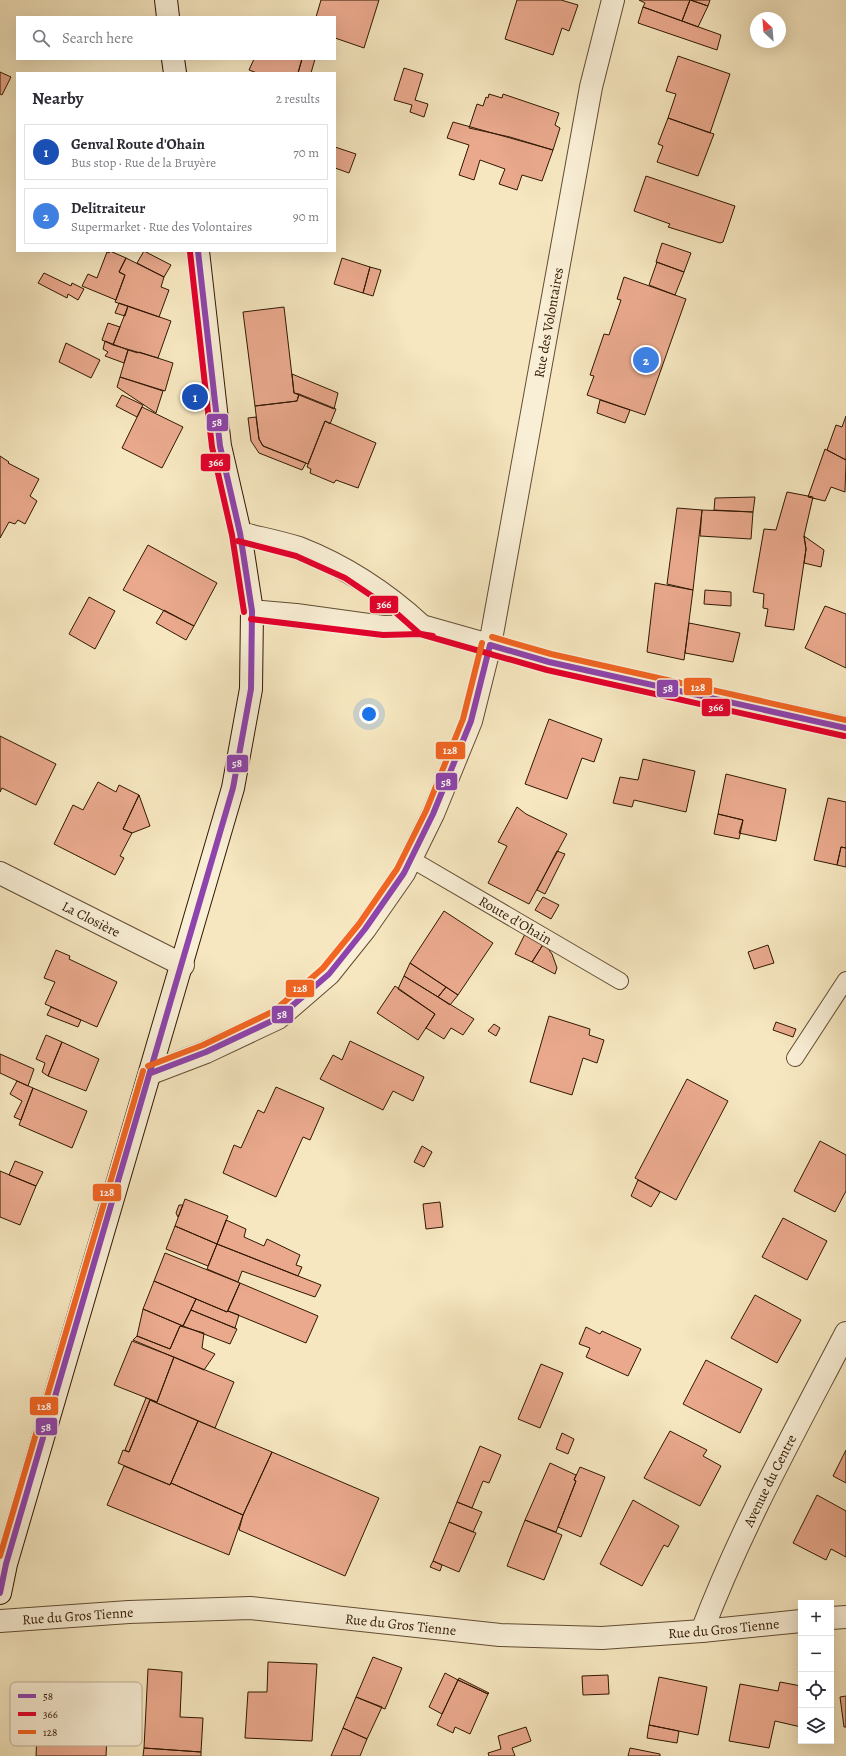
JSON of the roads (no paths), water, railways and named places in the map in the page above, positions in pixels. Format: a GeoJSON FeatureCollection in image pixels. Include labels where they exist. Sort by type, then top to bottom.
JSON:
{"type":"FeatureCollection","features":[{"type":"Feature","properties":{"kind":"street"},"geometry":{"type":"LineString","coordinates":[[166,0],[168,16]]}},
{"type":"Feature","properties":{"kind":"street","name":"Rue des Volontaires"},"geometry":{"type":"LineString","coordinates":[[490,646],[591,87],[613,0]]}},
{"type":"Feature","properties":{"kind":"street"},"geometry":{"type":"LineString","coordinates":[[173,60],[175,72]]}},
{"type":"Feature","properties":{"kind":"street"},"geometry":{"type":"LineString","coordinates":[[0,1593],[6,1564],[183,964],[233,788],[251,689],[252,611],[240,533],[220,446],[198,252]]}},
{"type":"Feature","properties":{"kind":"street"},"geometry":{"type":"LineString","coordinates":[[240,533],[299,548],[349,571],[400,605],[422,626]]}},
{"type":"Feature","properties":{"kind":"street"},"geometry":{"type":"LineString","coordinates":[[252,611],[296,615],[383,627],[422,626],[549,662],[846,728]]}},
{"type":"Feature","properties":{"kind":"street"},"geometry":{"type":"LineString","coordinates":[[151,1073],[206,1052],[278,1018],[329,974],[364,929],[404,873],[411,859],[433,814],[471,721],[490,646]]}},
{"type":"Feature","properties":{"kind":"street","name":"La Closière"},"geometry":{"type":"LineString","coordinates":[[0,873],[183,964]]}},
{"type":"Feature","properties":{"kind":"street","name":"Avenue du Centre"},"geometry":{"type":"LineString","coordinates":[[702,1631],[721,1581],[756,1506],[846,1333]]}},
{"type":"Feature","properties":{"kind":"street","name":"Rue du Gros Tienne"},"geometry":{"type":"LineString","coordinates":[[0,1621],[137,1612],[250,1608],[500,1635],[602,1638],[702,1631],[798,1621]]}},
{"type":"Feature","properties":{"kind":"street"},"geometry":{"type":"LineString","coordinates":[[834,1618],[846,1616]]}},
{"type":"Feature","properties":{"kind":"lane","name":"Route d'Ohain"},"geometry":{"type":"LineString","coordinates":[[411,859],[620,981]]}},
{"type":"Feature","properties":{"kind":"lane"},"geometry":{"type":"LineString","coordinates":[[796,1058],[846,980]]}},
{"type":"Feature","properties":{"kind":"place","name":"Delitraiteur"},"geometry":{"type":"Point","coordinates":[646,360]}},
{"type":"Feature","properties":{"kind":"place","name":"Genval Route d'Ohain"},"geometry":{"type":"Point","coordinates":[195,397]}}]}
